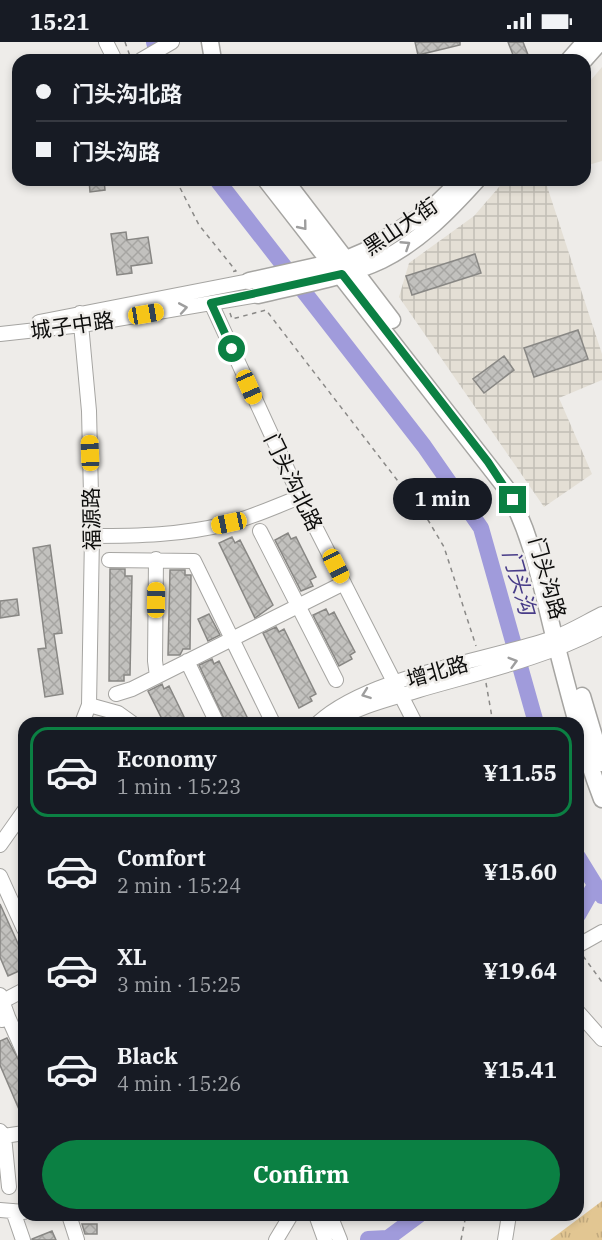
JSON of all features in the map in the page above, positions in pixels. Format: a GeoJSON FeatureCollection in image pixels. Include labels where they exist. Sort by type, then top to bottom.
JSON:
{"type":"FeatureCollection","features":[{"type":"Feature","properties":{"kind":"main road"},"geometry":{"type":"LineString","coordinates":[[574,54],[585,42]]}},
{"type":"Feature","properties":{"kind":"main road"},"geometry":{"type":"LineString","coordinates":[[589,54],[600,42]]}},
{"type":"Feature","properties":{"kind":"main road","name":"门头沟路"},"geometry":{"type":"LineString","coordinates":[[271,186],[343,267],[514,485],[543,553],[579,717]]}},
{"type":"Feature","properties":{"kind":"main road","name":"门头沟路"},"geometry":{"type":"LineString","coordinates":[[289,186],[343,267]]}},
{"type":"Feature","properties":{"kind":"main road","name":"黑山大街"},"geometry":{"type":"LineString","coordinates":[[343,267],[429,211],[455,186]]}},
{"type":"Feature","properties":{"kind":"main road","name":"黑山大街"},"geometry":{"type":"LineString","coordinates":[[343,267],[383,260],[435,225],[471,186]]}},
{"type":"Feature","properties":{"kind":"main road"},"geometry":{"type":"LineString","coordinates":[[254,288],[343,267]]}},
{"type":"Feature","properties":{"kind":"main road","name":"门头沟路"},"geometry":{"type":"LineString","coordinates":[[561,642],[602,763]]}},
{"type":"Feature","properties":{"kind":"main road","name":"门头沟路"},"geometry":{"type":"LineString","coordinates":[[584,739],[592,773],[602,799]]}},
{"type":"Feature","properties":{"kind":"street"},"geometry":{"type":"LineString","coordinates":[[152,54],[172,43]]}},
{"type":"Feature","properties":{"kind":"street","name":"城子中路"},"geometry":{"type":"LineString","coordinates":[[0,326],[81,319],[211,303],[226,300],[254,288]]}},
{"type":"Feature","properties":{"kind":"street","name":"城子中路"},"geometry":{"type":"LineString","coordinates":[[0,334],[254,288]]}},
{"type":"Feature","properties":{"kind":"street","name":"门头沟北路"},"geometry":{"type":"LineString","coordinates":[[211,303],[300,496],[412,717]]}},
{"type":"Feature","properties":{"kind":"street","name":"福源路"},"geometry":{"type":"LineString","coordinates":[[81,319],[89,411],[92,536],[89,705],[84,717]]}},
{"type":"Feature","properties":{"kind":"street"},"geometry":{"type":"LineString","coordinates":[[92,536],[140,536],[187,532],[229,523],[300,496]]}},
{"type":"Feature","properties":{"kind":"street"},"geometry":{"type":"LineString","coordinates":[[260,531],[336,680]]}},
{"type":"Feature","properties":{"kind":"street"},"geometry":{"type":"LineString","coordinates":[[156,559],[155,661],[157,676]]}},
{"type":"Feature","properties":{"kind":"street"},"geometry":{"type":"LineString","coordinates":[[109,560],[194,561],[270,717]]}},
{"type":"Feature","properties":{"kind":"street"},"geometry":{"type":"LineString","coordinates":[[116,694],[132,689],[344,583]]}},
{"type":"Feature","properties":{"kind":"street"},"geometry":{"type":"LineString","coordinates":[[561,642],[602,614]]}},
{"type":"Feature","properties":{"kind":"street"},"geometry":{"type":"LineString","coordinates":[[561,642],[602,628]]}},
{"type":"Feature","properties":{"kind":"street","name":"增北路"},"geometry":{"type":"LineString","coordinates":[[326,717],[349,701],[561,642]]}},
{"type":"Feature","properties":{"kind":"street"},"geometry":{"type":"LineString","coordinates":[[187,661],[214,717]]}},
{"type":"Feature","properties":{"kind":"street","name":"增北路"},"geometry":{"type":"LineString","coordinates":[[343,717],[398,689]]}},
{"type":"Feature","properties":{"kind":"street"},"geometry":{"type":"LineString","coordinates":[[89,705],[118,713],[124,717]]}},
{"type":"Feature","properties":{"kind":"street"},"geometry":{"type":"LineString","coordinates":[[0,845],[18,820]]}},
{"type":"Feature","properties":{"kind":"street"},"geometry":{"type":"LineString","coordinates":[[0,876],[18,916]]}},
{"type":"Feature","properties":{"kind":"street"},"geometry":{"type":"LineString","coordinates":[[584,943],[602,932]]}},
{"type":"Feature","properties":{"kind":"street"},"geometry":{"type":"LineString","coordinates":[[18,992],[1,998],[4,1019],[18,1043]]}},
{"type":"Feature","properties":{"kind":"street"},"geometry":{"type":"LineString","coordinates":[[584,1028],[602,1039]]}},
{"type":"Feature","properties":{"kind":"street"},"geometry":{"type":"LineString","coordinates":[[9,1187],[2,1133],[18,1133]]}},
{"type":"Feature","properties":{"kind":"street"},"geometry":{"type":"LineString","coordinates":[[12,1211],[23,1240]]}},
{"type":"Feature","properties":{"kind":"street"},"geometry":{"type":"LineString","coordinates":[[71,1221],[77,1240]]}},
{"type":"Feature","properties":{"kind":"street"},"geometry":{"type":"LineString","coordinates":[[276,1240],[287,1221]]}},
{"type":"Feature","properties":{"kind":"street"},"geometry":{"type":"LineString","coordinates":[[318,1221],[325,1240]]}},
{"type":"Feature","properties":{"kind":"street"},"geometry":{"type":"LineString","coordinates":[[332,1221],[340,1240]]}},
{"type":"Feature","properties":{"kind":"street"},"geometry":{"type":"LineString","coordinates":[[506,1240],[508,1221]]}},
{"type":"Feature","properties":{"kind":"path"},"geometry":{"type":"LineString","coordinates":[[179,186],[199,225],[236,271],[227,274]]}},
{"type":"Feature","properties":{"kind":"path"},"geometry":{"type":"LineString","coordinates":[[226,300],[232,319],[266,310],[428,520],[444,547],[482,665],[493,717]]}},
{"type":"Feature","properties":{"kind":"path"},"geometry":{"type":"LineString","coordinates":[[584,943],[585,961],[602,982]]}},
{"type":"Feature","properties":{"kind":"path"},"geometry":{"type":"LineString","coordinates":[[461,1240],[465,1221]]}},
{"type":"Feature","properties":{"kind":"shaded area"},"geometry":{"type":"Polygon","coordinates":[[[602,67],[602,161],[591,164],[591,80],[602,67]]]}},
{"type":"Feature","properties":{"kind":"shaded area"},"geometry":{"type":"Polygon","coordinates":[[[500,186],[547,186],[602,354],[602,380],[559,398],[592,474],[544,507],[399,297],[409,263],[474,216],[500,186]]]}},
{"type":"Feature","properties":{"kind":"green space"},"geometry":{"type":"Polygon","coordinates":[[[602,1201],[602,1240],[550,1240],[575,1221],[584,1221],[584,1214],[602,1201]]]}},
{"type":"Feature","properties":{"kind":"building"},"geometry":{"type":"Polygon","coordinates":[[[415,42],[460,42],[460,45],[418,54],[415,42]]]}},
{"type":"Feature","properties":{"kind":"building"},"geometry":{"type":"Polygon","coordinates":[[[508,42],[523,42],[528,54],[513,54],[508,42]]]}},
{"type":"Feature","properties":{"kind":"building"},"geometry":{"type":"Polygon","coordinates":[[[90,186],[105,186],[105,190],[90,192],[90,186]]]}},
{"type":"Feature","properties":{"kind":"building"},"geometry":{"type":"Polygon","coordinates":[[[126,232],[127,240],[148,237],[152,263],[131,266],[132,273],[117,275],[111,234],[126,232]]]}},
{"type":"Feature","properties":{"kind":"building"},"geometry":{"type":"Polygon","coordinates":[[[475,254],[481,273],[412,295],[406,276],[475,254]]]}},
{"type":"Feature","properties":{"kind":"building"},"geometry":{"type":"Polygon","coordinates":[[[578,330],[588,359],[534,377],[524,348],[578,330]]]}},
{"type":"Feature","properties":{"kind":"building"},"geometry":{"type":"Polygon","coordinates":[[[504,356],[514,370],[484,393],[473,379],[504,356]]]}},
{"type":"Feature","properties":{"kind":"building"},"geometry":{"type":"Polygon","coordinates":[[[288,533],[291,539],[296,537],[316,577],[310,580],[313,586],[301,591],[275,540],[288,533]]]}},
{"type":"Feature","properties":{"kind":"building"},"geometry":{"type":"Polygon","coordinates":[[[232,537],[235,543],[240,540],[273,605],[255,618],[219,543],[232,537]]]}},
{"type":"Feature","properties":{"kind":"building"},"geometry":{"type":"Polygon","coordinates":[[[50,545],[62,633],[54,634],[63,694],[45,697],[38,649],[46,648],[33,548],[50,545]]]}},
{"type":"Feature","properties":{"kind":"building"},"geometry":{"type":"Polygon","coordinates":[[[110,569],[125,569],[125,576],[132,576],[130,675],[124,675],[124,681],[109,681],[110,569]]]}},
{"type":"Feature","properties":{"kind":"building"},"geometry":{"type":"Polygon","coordinates":[[[170,570],[185,570],[185,575],[191,575],[190,649],[183,649],[180,655],[168,655],[170,570]]]}},
{"type":"Feature","properties":{"kind":"building"},"geometry":{"type":"Polygon","coordinates":[[[17,599],[19,615],[0,618],[0,601],[17,599]]]}},
{"type":"Feature","properties":{"kind":"building"},"geometry":{"type":"Polygon","coordinates":[[[326,609],[329,615],[334,612],[355,652],[350,655],[352,659],[339,666],[313,615],[326,609]]]}},
{"type":"Feature","properties":{"kind":"building"},"geometry":{"type":"Polygon","coordinates":[[[209,614],[220,635],[208,641],[198,619],[209,614]]]}},
{"type":"Feature","properties":{"kind":"building"},"geometry":{"type":"Polygon","coordinates":[[[276,627],[279,632],[284,629],[316,694],[310,697],[312,701],[299,708],[263,633],[276,627]]]}},
{"type":"Feature","properties":{"kind":"building"},"geometry":{"type":"Polygon","coordinates":[[[212,659],[214,664],[219,661],[247,717],[223,717],[199,665],[212,659]]]}},
{"type":"Feature","properties":{"kind":"building"},"geometry":{"type":"Polygon","coordinates":[[[162,684],[164,689],[169,686],[184,717],[161,717],[148,691],[162,684]]]}},
{"type":"Feature","properties":{"kind":"building"},"geometry":{"type":"Polygon","coordinates":[[[0,904],[18,944],[18,971],[8,976],[0,957],[0,904]]]}},
{"type":"Feature","properties":{"kind":"building"},"geometry":{"type":"Polygon","coordinates":[[[7,1038],[18,1059],[18,1107],[0,1065],[0,1041],[7,1038]]]}},
{"type":"Feature","properties":{"kind":"building"},"geometry":{"type":"Polygon","coordinates":[[[82,1224],[97,1224],[97,1234],[85,1234],[82,1224]]]}},
{"type":"Feature","properties":{"kind":"building"},"geometry":{"type":"Polygon","coordinates":[[[52,1231],[56,1240],[32,1240],[32,1239],[52,1231]]]}},
{"type":"Feature","properties":{"kind":"waterway","name":"门头沟"},"geometry":{"type":"LineString","coordinates":[[154,42],[157,54]]}},
{"type":"Feature","properties":{"kind":"waterway","name":"门头沟"},"geometry":{"type":"LineString","coordinates":[[222,186],[424,446],[481,528],[534,717]]}},
{"type":"Feature","properties":{"kind":"waterway","name":"门头沟"},"geometry":{"type":"LineString","coordinates":[[584,867],[602,896]]}},
{"type":"Feature","properties":{"kind":"waterway"},"geometry":{"type":"LineString","coordinates":[[584,904],[595,885]]}},
{"type":"Feature","properties":{"kind":"waterway"},"geometry":{"type":"LineString","coordinates":[[368,1239],[388,1238],[411,1221]]}},
{"type":"Feature","properties":{"kind":"route"},"geometry":{"type":"LineString","coordinates":[[232,349],[211,303],[258,295],[342,274],[488,462],[513,500]]}}]}
